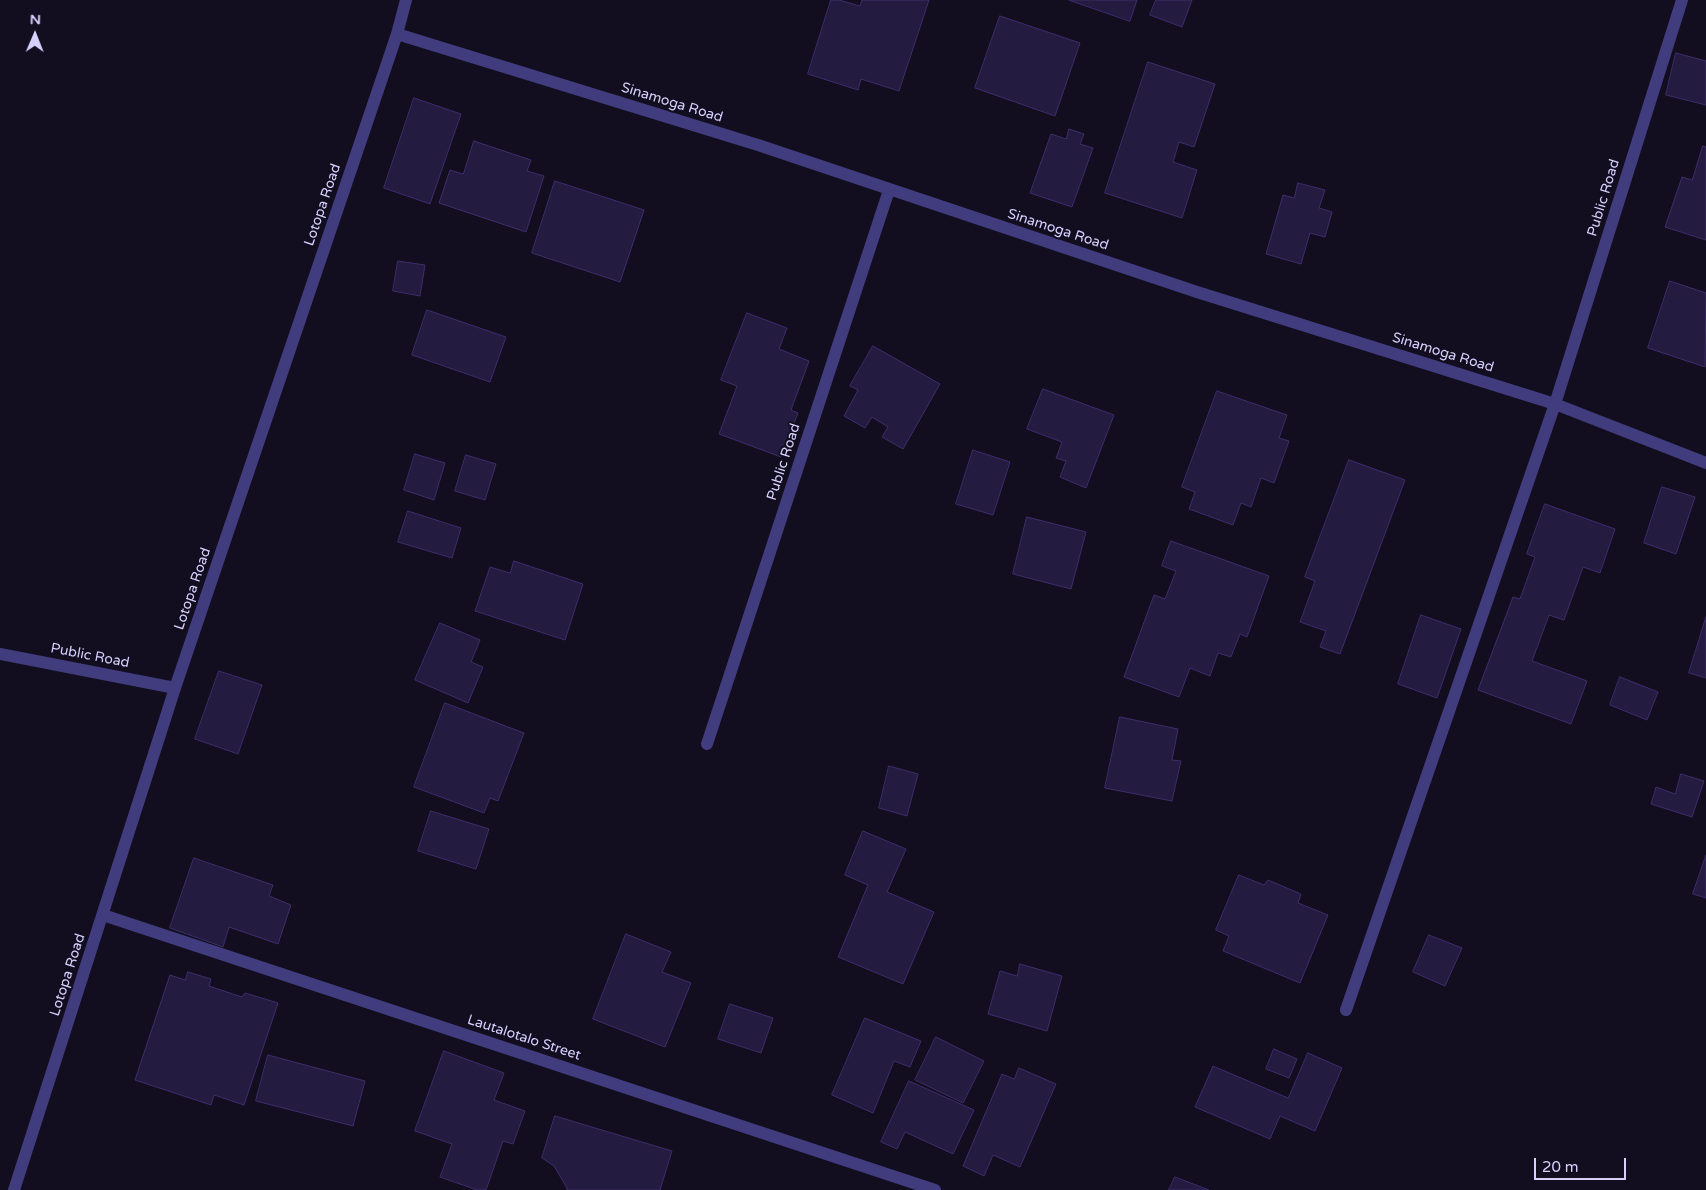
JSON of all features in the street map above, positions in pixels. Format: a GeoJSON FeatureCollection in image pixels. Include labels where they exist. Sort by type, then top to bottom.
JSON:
{"type":"FeatureCollection","features":[{"type":"Feature","properties":{"kind":"street","name":"Lotopa Road"},"geometry":{"type":"LineString","coordinates":[[14,1190],[175,688],[406,0]]}},
{"type":"Feature","properties":{"kind":"street","name":"Public Road"},"geometry":{"type":"LineString","coordinates":[[1346,1010],[1554,404],[1682,0]]}},
{"type":"Feature","properties":{"kind":"street","name":"Sinamoga Road"},"geometry":{"type":"LineString","coordinates":[[396,34],[748,142],[1197,292],[1554,404],[1706,463]]}},
{"type":"Feature","properties":{"kind":"street","name":"Public Road"},"geometry":{"type":"LineString","coordinates":[[707,744],[889,190]]}},
{"type":"Feature","properties":{"kind":"street","name":"Public Road"},"geometry":{"type":"LineString","coordinates":[[0,654],[175,688]]}},
{"type":"Feature","properties":{"kind":"street","name":"Lautalotalo Street"},"geometry":{"type":"LineString","coordinates":[[103,915],[935,1190]]}},
{"type":"Feature","properties":{"kind":"building"},"geometry":{"type":"Polygon","coordinates":[[[831,0],[839,0],[860,6],[862,0],[929,0],[899,91],[861,79],[858,90],[808,74],[831,0]]]}},
{"type":"Feature","properties":{"kind":"building"},"geometry":{"type":"Polygon","coordinates":[[[1069,0],[1137,0],[1130,21],[1069,0]]]}},
{"type":"Feature","properties":{"kind":"building"},"geometry":{"type":"Polygon","coordinates":[[[1156,0],[1192,0],[1182,27],[1150,15],[1156,0]]]}},
{"type":"Feature","properties":{"kind":"building"},"geometry":{"type":"Polygon","coordinates":[[[1000,16],[1080,43],[1055,116],[975,88],[1000,16]]]}},
{"type":"Feature","properties":{"kind":"building"},"geometry":{"type":"Polygon","coordinates":[[[1676,53],[1706,61],[1706,105],[1666,95],[1676,53]]]}},
{"type":"Feature","properties":{"kind":"building"},"geometry":{"type":"Polygon","coordinates":[[[1148,62],[1215,84],[1194,147],[1179,142],[1173,162],[1197,170],[1182,218],[1105,193],[1148,62]]]}},
{"type":"Feature","properties":{"kind":"building"},"geometry":{"type":"Polygon","coordinates":[[[414,98],[461,114],[430,204],[384,188],[414,98]]]}},
{"type":"Feature","properties":{"kind":"building"},"geometry":{"type":"Polygon","coordinates":[[[1069,129],[1084,134],[1080,144],[1093,148],[1072,207],[1030,193],[1051,134],[1066,139],[1069,129]]]}},
{"type":"Feature","properties":{"kind":"building"},"geometry":{"type":"Polygon","coordinates":[[[474,141],[531,160],[527,171],[544,176],[526,232],[439,203],[450,170],[463,174],[474,141]]]}},
{"type":"Feature","properties":{"kind":"building"},"geometry":{"type":"Polygon","coordinates":[[[1703,146],[1706,147],[1706,240],[1665,227],[1682,177],[1692,180],[1703,146]]]}},
{"type":"Feature","properties":{"kind":"building"},"geometry":{"type":"Polygon","coordinates":[[[555,181],[644,210],[620,282],[532,253],[555,181]]]}},
{"type":"Feature","properties":{"kind":"building"},"geometry":{"type":"Polygon","coordinates":[[[1298,183],[1325,190],[1319,208],[1332,212],[1325,237],[1310,233],[1301,264],[1266,254],[1283,195],[1294,198],[1298,183]]]}},
{"type":"Feature","properties":{"kind":"building"},"geometry":{"type":"Polygon","coordinates":[[[398,261],[425,265],[420,296],[393,291],[398,261]]]}},
{"type":"Feature","properties":{"kind":"building"},"geometry":{"type":"Polygon","coordinates":[[[1670,281],[1706,293],[1705,367],[1648,348],[1670,281]]]}},
{"type":"Feature","properties":{"kind":"building"},"geometry":{"type":"Polygon","coordinates":[[[427,310],[506,337],[490,382],[412,355],[427,310]]]}},
{"type":"Feature","properties":{"kind":"building"},"geometry":{"type":"Polygon","coordinates":[[[747,313],[787,328],[779,349],[809,361],[791,410],[798,413],[781,457],[719,434],[737,386],[721,380],[747,313]]]}},
{"type":"Feature","properties":{"kind":"building"},"geometry":{"type":"Polygon","coordinates":[[[873,346],[940,384],[903,449],[882,437],[888,427],[872,417],[865,428],[844,416],[858,390],[850,386],[873,346]]]}},
{"type":"Feature","properties":{"kind":"building"},"geometry":{"type":"Polygon","coordinates":[[[1043,389],[1114,415],[1086,488],[1060,477],[1066,461],[1056,458],[1062,442],[1027,429],[1043,389]]]}},
{"type":"Feature","properties":{"kind":"building"},"geometry":{"type":"Polygon","coordinates":[[[1217,391],[1287,415],[1279,438],[1289,441],[1274,483],[1261,478],[1251,507],[1241,503],[1233,525],[1189,509],[1195,492],[1182,487],[1217,391]]]}},
{"type":"Feature","properties":{"kind":"building"},"geometry":{"type":"Polygon","coordinates":[[[973,450],[1010,462],[993,515],[956,504],[973,450]]]}},
{"type":"Feature","properties":{"kind":"building"},"geometry":{"type":"Polygon","coordinates":[[[415,454],[445,463],[434,500],[404,490],[415,454]]]}},
{"type":"Feature","properties":{"kind":"building"},"geometry":{"type":"Polygon","coordinates":[[[466,455],[496,464],[485,500],[455,491],[466,455]]]}},
{"type":"Feature","properties":{"kind":"building"},"geometry":{"type":"Polygon","coordinates":[[[1349,460],[1405,480],[1340,654],[1320,647],[1326,631],[1300,622],[1315,581],[1305,577],[1349,460]]]}},
{"type":"Feature","properties":{"kind":"building"},"geometry":{"type":"Polygon","coordinates":[[[1662,487],[1695,497],[1676,554],[1644,543],[1662,487]]]}},
{"type":"Feature","properties":{"kind":"building"},"geometry":{"type":"Polygon","coordinates":[[[1545,504],[1615,529],[1600,573],[1583,567],[1564,620],[1549,615],[1532,661],[1587,681],[1571,724],[1478,690],[1513,597],[1520,599],[1535,557],[1527,554],[1545,504]]]}},
{"type":"Feature","properties":{"kind":"building"},"geometry":{"type":"Polygon","coordinates":[[[408,511],[461,528],[452,558],[398,542],[408,511]]]}},
{"type":"Feature","properties":{"kind":"building"},"geometry":{"type":"Polygon","coordinates":[[[1027,517],[1086,532],[1071,589],[1013,574],[1027,517]]]}},
{"type":"Feature","properties":{"kind":"building"},"geometry":{"type":"Polygon","coordinates":[[[1171,541],[1269,576],[1247,637],[1240,634],[1231,657],[1218,653],[1210,676],[1190,668],[1179,697],[1124,677],[1154,595],[1165,599],[1176,571],[1162,566],[1171,541]]]}},
{"type":"Feature","properties":{"kind":"building"},"geometry":{"type":"Polygon","coordinates":[[[514,561],[583,584],[565,640],[475,611],[490,567],[510,573],[514,561]]]}},
{"type":"Feature","properties":{"kind":"building"},"geometry":{"type":"Polygon","coordinates":[[[1421,615],[1461,629],[1437,698],[1398,684],[1421,615]]]}},
{"type":"Feature","properties":{"kind":"building"},"geometry":{"type":"Polygon","coordinates":[[[1706,617],[1706,678],[1689,673],[1706,617]]]}},
{"type":"Feature","properties":{"kind":"building"},"geometry":{"type":"Polygon","coordinates":[[[440,623],[480,640],[471,662],[483,667],[468,703],[415,680],[440,623]]]}},
{"type":"Feature","properties":{"kind":"building"},"geometry":{"type":"Polygon","coordinates":[[[219,671],[262,685],[238,754],[195,739],[219,671]]]}},
{"type":"Feature","properties":{"kind":"building"},"geometry":{"type":"Polygon","coordinates":[[[1620,677],[1658,692],[1647,720],[1610,705],[1620,677]]]}},
{"type":"Feature","properties":{"kind":"building"},"geometry":{"type":"Polygon","coordinates":[[[445,703],[524,733],[498,801],[490,798],[484,813],[414,787],[445,703]]]}},
{"type":"Feature","properties":{"kind":"building"},"geometry":{"type":"Polygon","coordinates":[[[1120,717],[1178,729],[1172,760],[1181,761],[1172,801],[1105,788],[1120,717]]]}},
{"type":"Feature","properties":{"kind":"building"},"geometry":{"type":"Polygon","coordinates":[[[889,766],[918,774],[907,816],[879,808],[889,766]]]}},
{"type":"Feature","properties":{"kind":"building"},"geometry":{"type":"Polygon","coordinates":[[[1681,774],[1704,781],[1692,817],[1651,804],[1656,787],[1675,794],[1681,774]]]}},
{"type":"Feature","properties":{"kind":"building"},"geometry":{"type":"Polygon","coordinates":[[[431,811],[489,829],[476,869],[418,851],[431,811]]]}},
{"type":"Feature","properties":{"kind":"building"},"geometry":{"type":"Polygon","coordinates":[[[863,831],[906,849],[887,892],[934,912],[903,984],[838,957],[868,885],[845,875],[863,831]]]}},
{"type":"Feature","properties":{"kind":"building"},"geometry":{"type":"Polygon","coordinates":[[[1706,855],[1706,898],[1693,894],[1706,855]]]}},
{"type":"Feature","properties":{"kind":"building"},"geometry":{"type":"Polygon","coordinates":[[[194,858],[273,885],[269,896],[291,905],[278,944],[229,927],[223,947],[170,928],[194,858]]]}},
{"type":"Feature","properties":{"kind":"building"},"geometry":{"type":"Polygon","coordinates":[[[1239,875],[1264,885],[1268,880],[1301,894],[1298,903],[1328,915],[1300,983],[1223,951],[1229,936],[1216,930],[1239,875]]]}},
{"type":"Feature","properties":{"kind":"building"},"geometry":{"type":"Polygon","coordinates":[[[626,934],[671,952],[662,972],[691,983],[665,1047],[593,1019],[626,934]]]}},
{"type":"Feature","properties":{"kind":"building"},"geometry":{"type":"Polygon","coordinates":[[[1429,935],[1462,948],[1445,986],[1413,972],[1429,935]]]}},
{"type":"Feature","properties":{"kind":"building"},"geometry":{"type":"Polygon","coordinates":[[[1020,964],[1062,976],[1047,1031],[988,1014],[1000,971],[1017,976],[1020,964]]]}},
{"type":"Feature","properties":{"kind":"building"},"geometry":{"type":"Polygon","coordinates":[[[188,972],[211,979],[209,986],[242,997],[245,993],[278,1003],[244,1105],[214,1095],[211,1105],[135,1080],[170,975],[185,980],[188,972]]]}},
{"type":"Feature","properties":{"kind":"building"},"geometry":{"type":"Polygon","coordinates":[[[730,1004],[773,1018],[761,1053],[718,1039],[730,1004]]]}},
{"type":"Feature","properties":{"kind":"building"},"geometry":{"type":"Polygon","coordinates":[[[865,1018],[921,1041],[910,1067],[894,1061],[873,1113],[832,1095],[865,1018]]]}},
{"type":"Feature","properties":{"kind":"building"},"geometry":{"type":"Polygon","coordinates":[[[936,1037],[984,1061],[963,1103],[915,1080],[936,1037]]]}},
{"type":"Feature","properties":{"kind":"building"},"geometry":{"type":"Polygon","coordinates":[[[1274,1049],[1297,1059],[1289,1078],[1266,1069],[1274,1049]]]}},
{"type":"Feature","properties":{"kind":"building"},"geometry":{"type":"Polygon","coordinates":[[[444,1051],[504,1073],[494,1100],[525,1111],[513,1144],[503,1141],[486,1190],[477,1190],[440,1177],[452,1144],[415,1131],[444,1051]]]}},
{"type":"Feature","properties":{"kind":"building"},"geometry":{"type":"Polygon","coordinates":[[[1308,1053],[1342,1068],[1315,1131],[1280,1116],[1270,1139],[1195,1107],[1213,1066],[1288,1098],[1308,1053]]]}},
{"type":"Feature","properties":{"kind":"building"},"geometry":{"type":"Polygon","coordinates":[[[268,1055],[365,1081],[353,1126],[256,1101],[268,1055]]]}},
{"type":"Feature","properties":{"kind":"building"},"geometry":{"type":"Polygon","coordinates":[[[1019,1068],[1056,1084],[1020,1167],[993,1155],[984,1176],[963,1166],[1002,1074],[1014,1079],[1019,1068]]]}},
{"type":"Feature","properties":{"kind":"building"},"geometry":{"type":"Polygon","coordinates":[[[909,1081],[974,1110],[953,1154],[905,1132],[897,1149],[881,1142],[909,1081]]]}},
{"type":"Feature","properties":{"kind":"building"},"geometry":{"type":"Polygon","coordinates":[[[555,1116],[672,1151],[660,1190],[567,1190],[554,1166],[542,1158],[555,1116]]]}},
{"type":"Feature","properties":{"kind":"building"},"geometry":{"type":"Polygon","coordinates":[[[1175,1177],[1209,1190],[1169,1190],[1175,1177]]]}}]}
